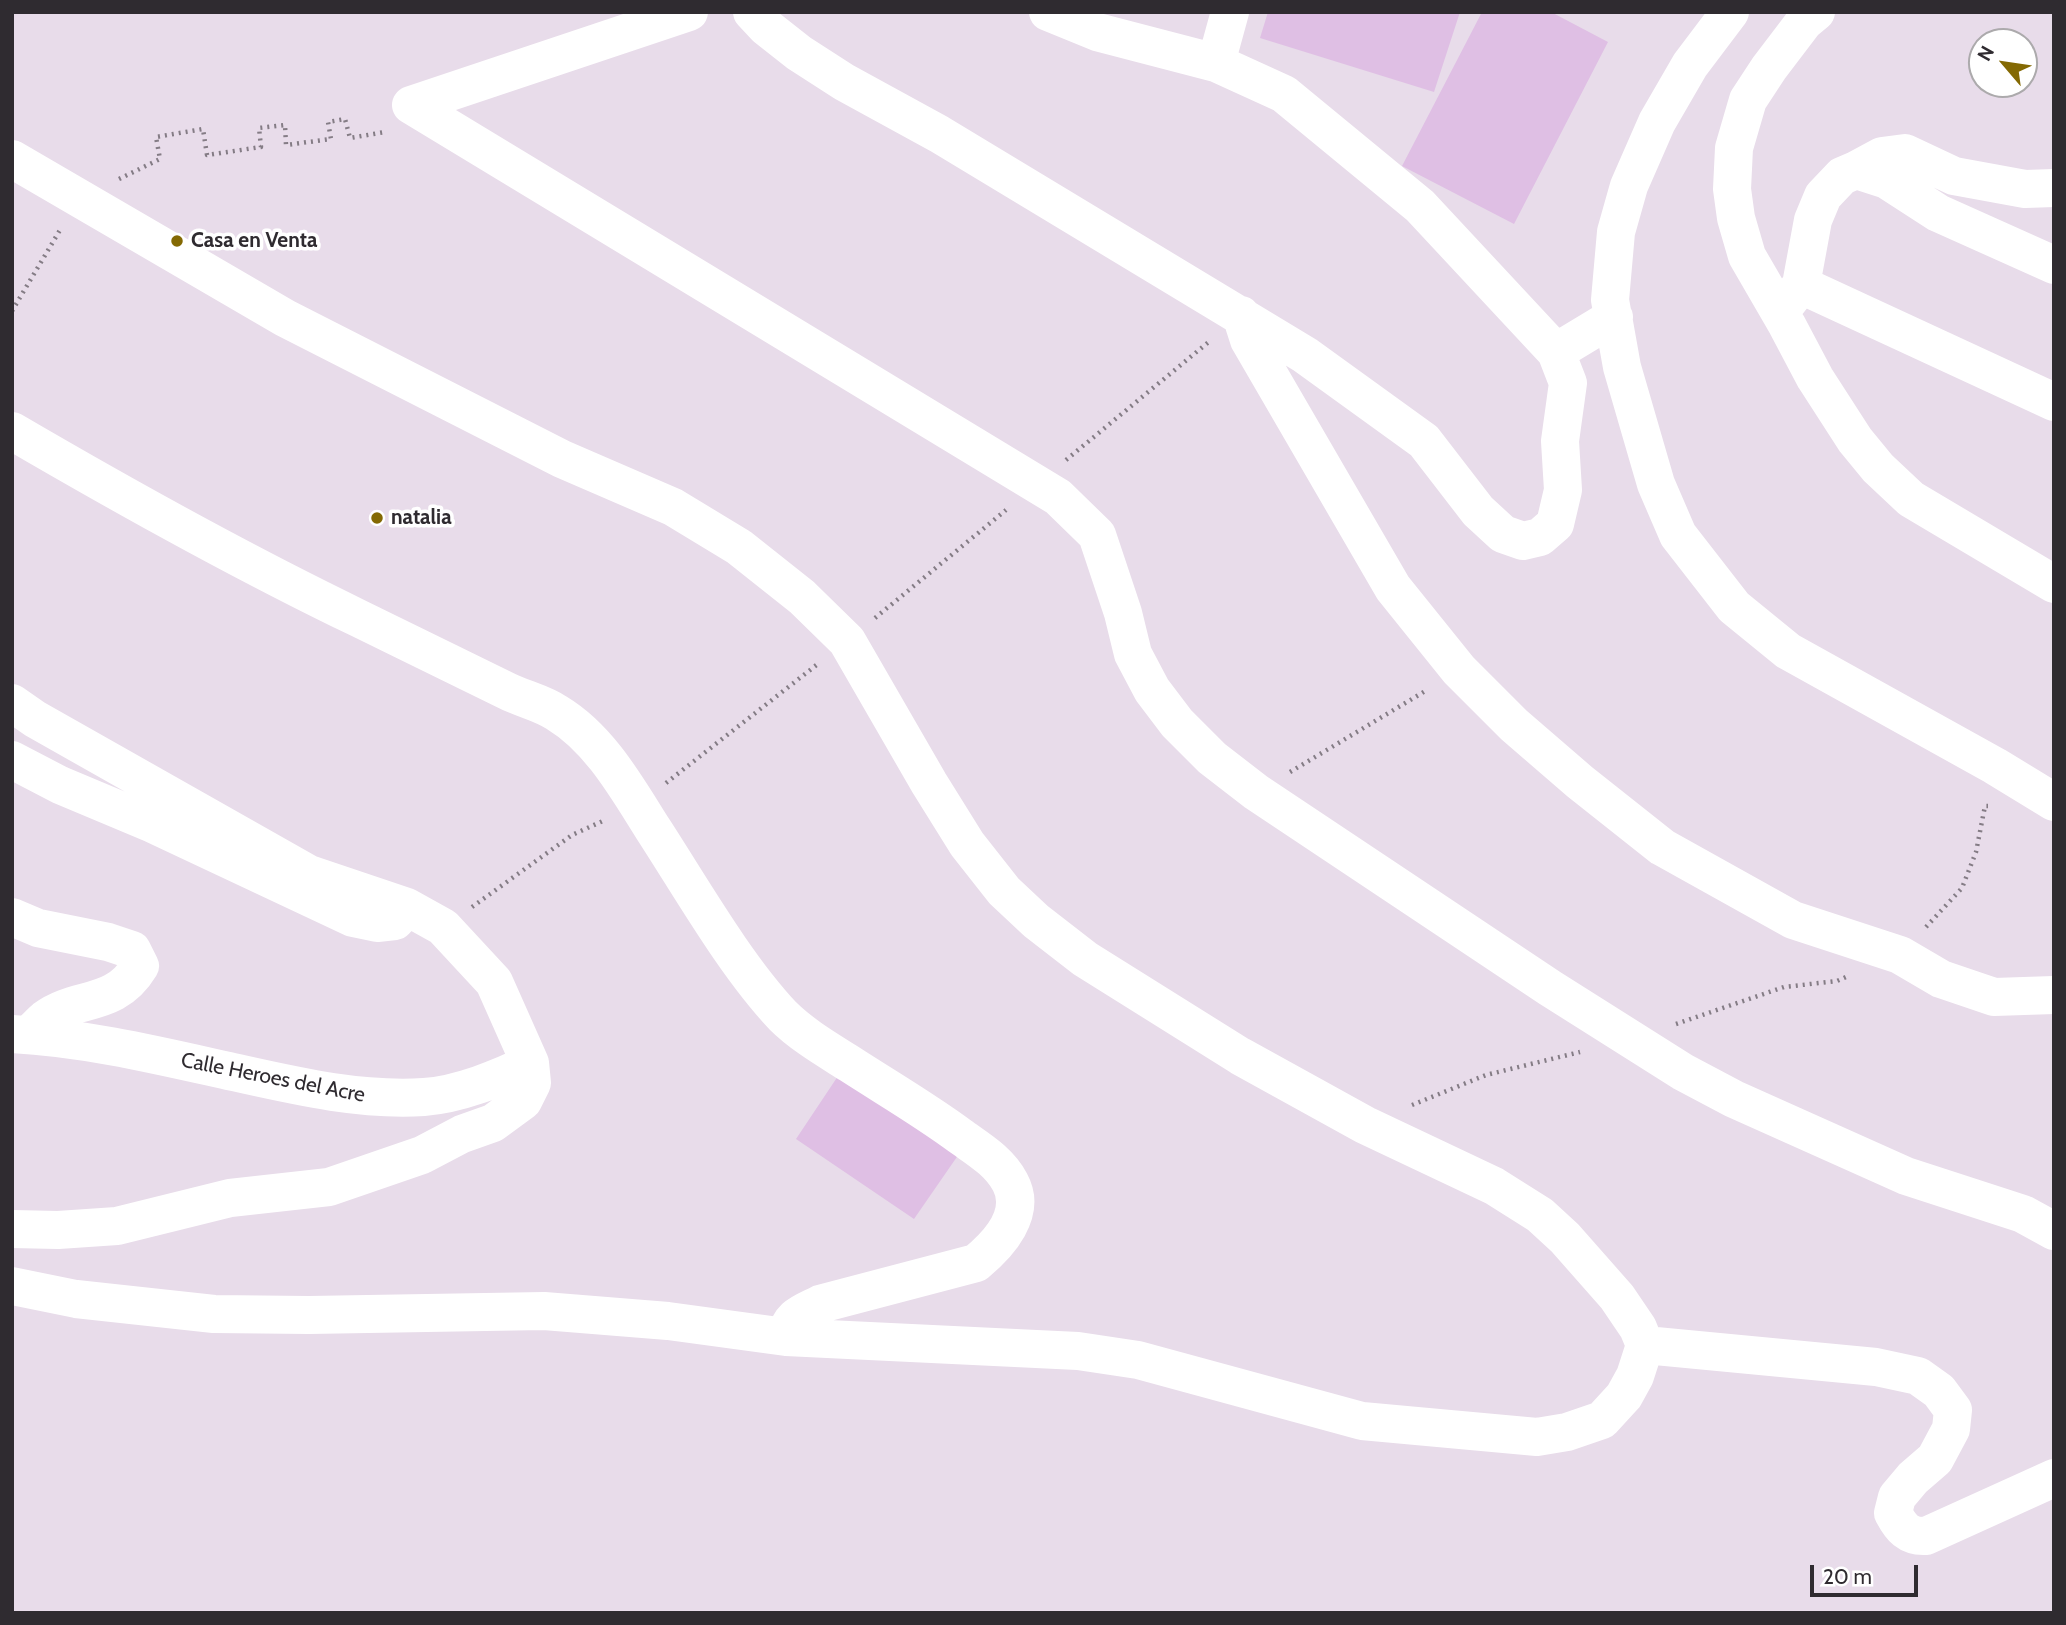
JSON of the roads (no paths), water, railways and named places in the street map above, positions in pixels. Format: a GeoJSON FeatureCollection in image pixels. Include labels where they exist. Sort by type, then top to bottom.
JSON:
{"type":"FeatureCollection","features":[{"type":"Feature","properties":{"kind":"street"},"geometry":{"type":"LineString","coordinates":[[689,12],[411,105],[1058,497],[1097,535],[1123,612],[1133,654],[1153,690],[1177,723],[1212,758],[1256,792],[1683,1072],[1734,1099],[1906,1176],[2023,1214],[2054,1231]]}},
{"type":"Feature","properties":{"kind":"street"},"geometry":{"type":"LineString","coordinates":[[752,12],[766,27],[799,53],[844,82],[939,134],[1315,362],[1424,441],[1478,511],[1503,534],[1523,541],[1540,537],[1555,524],[1563,490],[1560,441],[1568,383],[1556,352],[1420,206],[1284,94],[1216,63],[1097,32],[1048,12]]}},
{"type":"Feature","properties":{"kind":"street"},"geometry":{"type":"LineString","coordinates":[[1216,63],[1230,12]]}},
{"type":"Feature","properties":{"kind":"street"},"geometry":{"type":"LineString","coordinates":[[1730,12],[1690,65],[1657,122],[1629,186],[1616,232],[1610,300],[1622,367],[1656,484],[1678,535],[1734,607],[1788,651],[1995,766],[2053,802]]}},
{"type":"Feature","properties":{"kind":"street"},"geometry":{"type":"LineString","coordinates":[[1816,12],[1804,22],[1748,100],[1734,148],[1732,189],[1746,256],[1790,299],[2054,402]]}},
{"type":"Feature","properties":{"kind":"street"},"geometry":{"type":"LineString","coordinates":[[2054,188],[2025,189],[1954,176],[1905,153],[1882,156],[1842,176],[1823,196],[1790,299],[1815,378],[1855,440],[1878,468],[1911,499],[2054,584]]}},
{"type":"Feature","properties":{"kind":"street"},"geometry":{"type":"LineString","coordinates":[[12,159],[296,324],[562,459],[673,507],[739,547],[802,597],[847,641],[967,844],[1004,891],[1036,921],[1085,959],[1240,1056],[1365,1125],[1493,1186],[1540,1215],[1565,1238],[1617,1297],[1638,1328],[1645,1345],[1635,1376],[1624,1396],[1602,1420],[1567,1432],[1537,1437],[1362,1421],[1138,1360],[1078,1351],[786,1337],[668,1321],[544,1311],[214,1314],[76,1299],[12,1286]]}},
{"type":"Feature","properties":{"kind":"street"},"geometry":{"type":"LineString","coordinates":[[1856,170],[1887,180],[1937,213],[2054,265]]}},
{"type":"Feature","properties":{"kind":"street"},"geometry":{"type":"LineString","coordinates":[[1241,315],[1249,340],[1393,588],[1459,670],[1514,724],[1662,847],[1793,920],[1900,955],[1941,979],[1994,997],[2054,995]]}},
{"type":"Feature","properties":{"kind":"street"},"geometry":{"type":"LineString","coordinates":[[1556,352],[1614,317]]}},
{"type":"Feature","properties":{"kind":"street"},"geometry":{"type":"LineString","coordinates":[[12,431],[265,573],[511,693],[557,712],[582,732],[610,764],[759,988],[786,1018],[825,1048],[992,1158],[1009,1178],[1016,1193],[1008,1230],[996,1247],[976,1263],[820,1304],[797,1315],[788,1325],[786,1337]]}},
{"type":"Feature","properties":{"kind":"street"},"geometry":{"type":"LineString","coordinates":[[12,703],[58,732],[309,874],[407,907],[443,927],[494,982],[530,1063],[532,1083],[523,1101],[492,1123],[462,1134],[422,1155],[329,1187],[230,1198],[117,1226],[58,1230],[12,1229]]}},
{"type":"Feature","properties":{"kind":"street"},"geometry":{"type":"LineString","coordinates":[[12,760],[60,785],[153,824],[354,918],[377,923],[395,921],[407,907]]}},
{"type":"Feature","properties":{"kind":"street"},"geometry":{"type":"LineString","coordinates":[[12,916],[38,928],[108,942],[132,950],[139,966],[130,983],[106,996],[46,1018],[20,1035]]}},
{"type":"Feature","properties":{"kind":"street","name":"Calle Heroes del Acre"},"geometry":{"type":"LineString","coordinates":[[20,1035],[136,1050],[302,1088],[383,1098],[427,1097],[511,1073],[530,1063]]}},
{"type":"Feature","properties":{"kind":"street"},"geometry":{"type":"LineString","coordinates":[[1645,1345],[1876,1367],[1918,1376],[1939,1391],[1952,1410],[1951,1429],[1935,1459],[1913,1478],[1898,1497],[1893,1513],[1901,1528],[1914,1536],[1926,1536],[2054,1478]]}},
{"type":"Feature","properties":{"kind":"place","name":"Casa en Venta"},"geometry":{"type":"Point","coordinates":[177,241]}},
{"type":"Feature","properties":{"kind":"place","name":"natalia"},"geometry":{"type":"Point","coordinates":[377,518]}}]}
